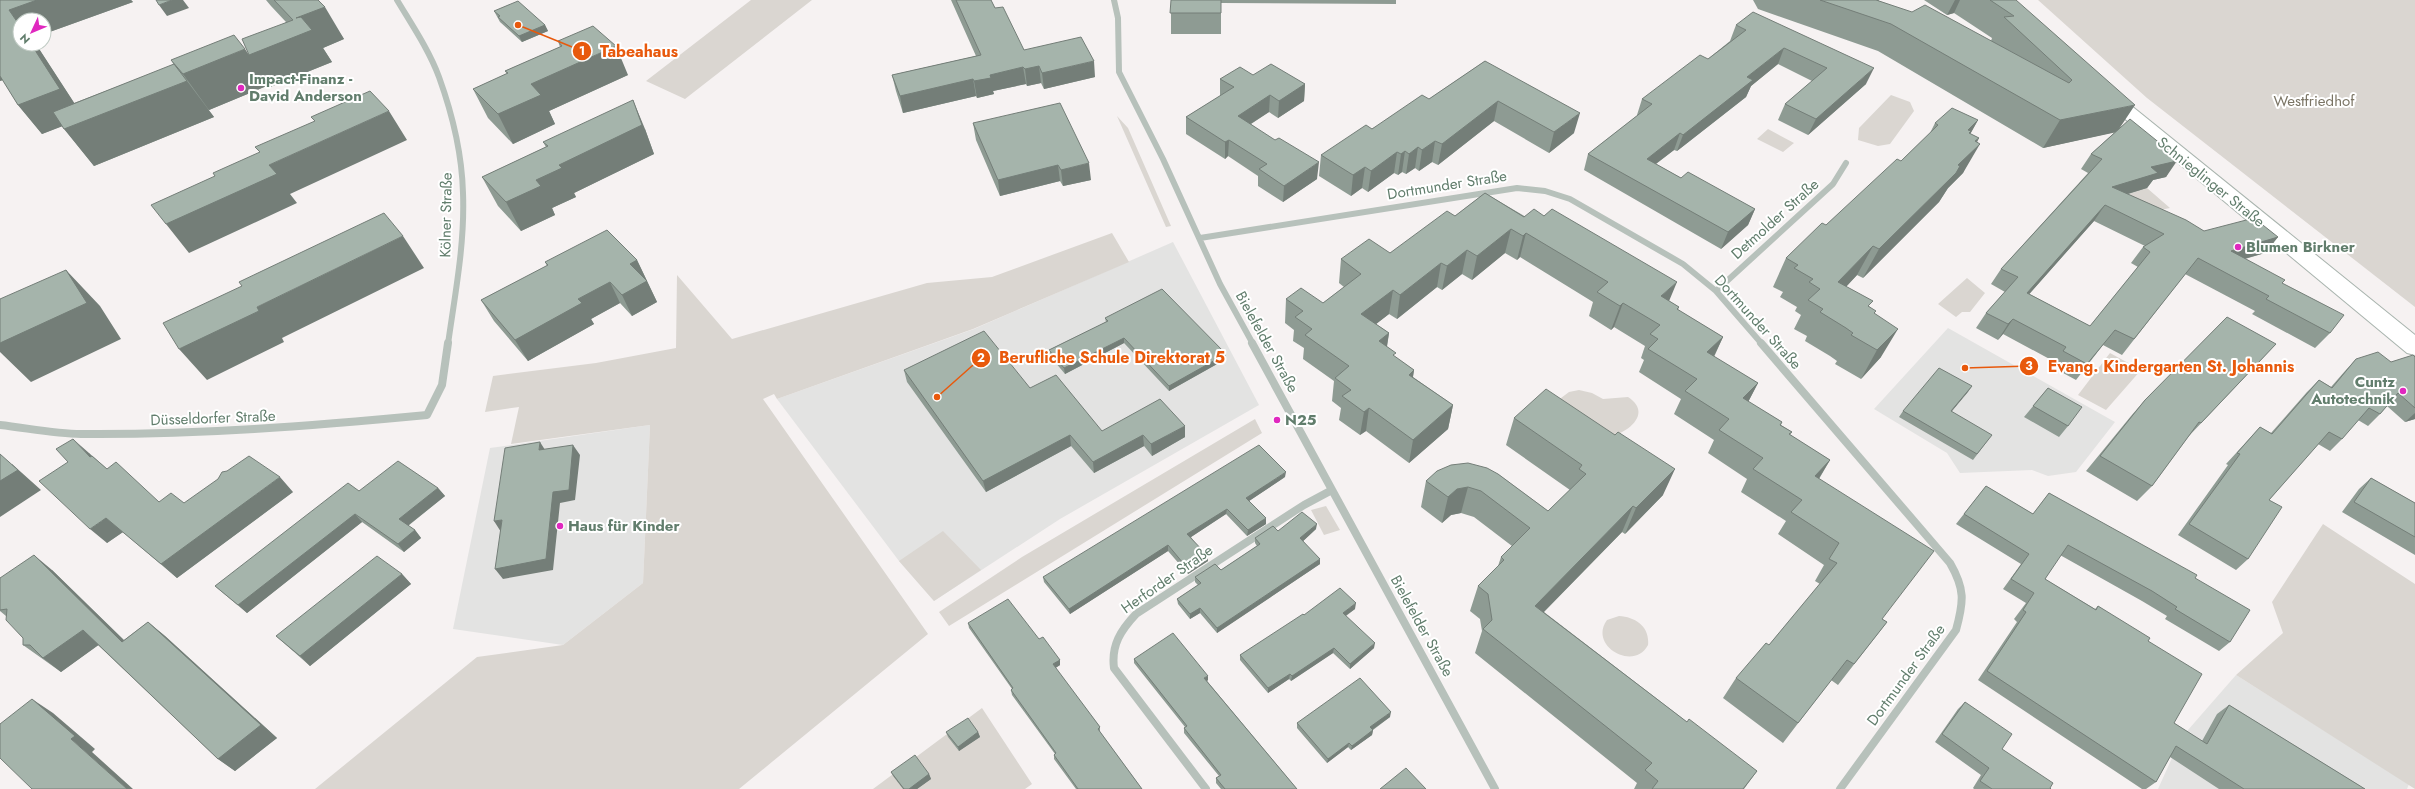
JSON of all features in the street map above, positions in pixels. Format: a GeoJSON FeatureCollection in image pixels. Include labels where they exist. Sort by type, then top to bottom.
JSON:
{"type":"FeatureCollection","features":[{"type":"Feature","properties":{"kind":"main road","name":"Schnieglinger Straße"},"geometry":{"type":"LineString","coordinates":[[2095,85],[2415,347]]}},
{"type":"Feature","properties":{"kind":"street","name":"Kölner Straße"},"geometry":{"type":"LineString","coordinates":[[397,0],[428,53],[439,78],[456,137],[463,193],[460,256],[442,385],[427,415]]}},
{"type":"Feature","properties":{"kind":"street","name":"Bielefelder Straße"},"geometry":{"type":"LineString","coordinates":[[1114,0],[1120,26],[1117,62],[1119,72],[1163,160],[1220,284],[1495,789]]}},
{"type":"Feature","properties":{"kind":"street","name":"Detmolder Straße"},"geometry":{"type":"LineString","coordinates":[[1716,291],[1833,184],[1846,163]]}},
{"type":"Feature","properties":{"kind":"street","name":"Dortmunder Straße"},"geometry":{"type":"LineString","coordinates":[[1200,238],[1517,188],[1545,191],[1570,199],[1683,264],[1716,291],[1950,563],[1959,578],[1965,601],[1956,630],[1840,789]]}},
{"type":"Feature","properties":{"kind":"street","name":"Düsseldorfer Straße"},"geometry":{"type":"LineString","coordinates":[[0,425],[80,434],[209,431],[277,429],[427,415]]}},
{"type":"Feature","properties":{"kind":"street","name":"Herforder Straße"},"geometry":{"type":"LineString","coordinates":[[1206,789],[1114,668],[1111,657],[1114,646],[1122,628],[1136,614],[1304,505],[1332,490]]}},
{"type":"Feature","properties":{"kind":"shaded area"},"geometry":{"type":"Polygon","coordinates":[[[1173,242],[1259,405],[1060,519],[934,601],[899,561],[777,399],[974,329],[1173,242]]]}},
{"type":"Feature","properties":{"kind":"shaded area"},"geometry":{"type":"Polygon","coordinates":[[[1948,328],[2115,422],[2076,472],[2048,476],[2032,470],[1960,473],[1947,453],[1874,409],[1948,328]]]}},
{"type":"Feature","properties":{"kind":"shaded area","name":"Haus für Kinder"},"geometry":{"type":"Polygon","coordinates":[[[650,425],[643,583],[563,645],[453,629],[490,448],[650,425]]]}},
{"type":"Feature","properties":{"kind":"shaded area"},"geometry":{"type":"Polygon","coordinates":[[[2236,675],[2409,784],[2407,789],[2158,789],[2181,738],[2236,675]]]}},
{"type":"Feature","properties":{"kind":"green space"},"geometry":{"type":"Polygon","coordinates":[[[751,0],[812,0],[685,99],[646,81],[751,0]]]}},
{"type":"Feature","properties":{"kind":"green space","name":"Westfriedhof"},"geometry":{"type":"Polygon","coordinates":[[[2038,0],[2415,0],[2415,307],[2147,98],[2038,0]]]}},
{"type":"Feature","properties":{"kind":"green space"},"geometry":{"type":"Polygon","coordinates":[[[1891,95],[1910,102],[1914,111],[1890,144],[1878,146],[1858,140],[1859,128],[1891,95]]]}},
{"type":"Feature","properties":{"kind":"green space"},"geometry":{"type":"Polygon","coordinates":[[[1117,116],[1128,128],[1171,226],[1166,227],[1117,116]]]}},
{"type":"Feature","properties":{"kind":"green space"},"geometry":{"type":"Polygon","coordinates":[[[1768,129],[1794,143],[1783,152],[1757,139],[1768,129]]]}},
{"type":"Feature","properties":{"kind":"green space"},"geometry":{"type":"Polygon","coordinates":[[[2147,188],[2170,208],[2160,210],[2128,194],[2147,188]]]}},
{"type":"Feature","properties":{"kind":"green space"},"geometry":{"type":"Polygon","coordinates":[[[1112,233],[1129,262],[973,329],[777,399],[774,394],[763,399],[928,634],[739,789],[315,789],[477,657],[563,645],[643,583],[650,425],[511,444],[519,407],[485,412],[493,376],[596,363],[676,348],[677,275],[732,339],[927,283],[992,277],[1112,233]]]}},
{"type":"Feature","properties":{"kind":"green space"},"geometry":{"type":"Polygon","coordinates":[[[1967,278],[1985,293],[1970,312],[1962,312],[1956,317],[1938,304],[1967,278]]]}},
{"type":"Feature","properties":{"kind":"green space"},"geometry":{"type":"Polygon","coordinates":[[[2110,353],[2141,370],[2106,410],[2078,395],[2110,353]]]}},
{"type":"Feature","properties":{"kind":"green space"},"geometry":{"type":"Polygon","coordinates":[[[1579,390],[1592,393],[1603,399],[1628,397],[1635,403],[1638,410],[1638,416],[1635,422],[1623,432],[1607,437],[1562,409],[1561,398],[1569,392],[1579,390]]]}},
{"type":"Feature","properties":{"kind":"green space"},"geometry":{"type":"Polygon","coordinates":[[[1255,419],[1262,433],[949,626],[939,612],[1022,557],[1255,419]]]}},
{"type":"Feature","properties":{"kind":"green space"},"geometry":{"type":"Polygon","coordinates":[[[1326,506],[1340,530],[1324,535],[1311,510],[1326,506]]]}},
{"type":"Feature","properties":{"kind":"green space"},"geometry":{"type":"Polygon","coordinates":[[[2323,524],[2415,584],[2415,789],[2236,675],[2283,633],[2272,602],[2323,524]]]}},
{"type":"Feature","properties":{"kind":"green space"},"geometry":{"type":"Polygon","coordinates":[[[943,531],[981,570],[934,601],[899,561],[943,531]]]}},
{"type":"Feature","properties":{"kind":"green space"},"geometry":{"type":"Polygon","coordinates":[[[1619,616],[1631,618],[1641,624],[1647,633],[1648,645],[1641,653],[1633,656],[1624,656],[1615,652],[1603,639],[1603,630],[1607,620],[1619,616]]]}},
{"type":"Feature","properties":{"kind":"green space"},"geometry":{"type":"Polygon","coordinates":[[[982,708],[1032,784],[1025,789],[873,789],[982,708]]]}},
{"type":"Feature","properties":{"kind":"building"},"geometry":{"type":"Polygon","coordinates":[[[0,0],[37,0],[9,10],[12,14],[12,52],[36,52],[60,89],[18,105],[0,76],[0,0]]]}},
{"type":"Feature","properties":{"kind":"building"},"geometry":{"type":"Polygon","coordinates":[[[156,0],[172,0],[159,5],[156,0]]]}},
{"type":"Feature","properties":{"kind":"building"},"geometry":{"type":"Polygon","coordinates":[[[274,0],[318,0],[325,7],[296,18],[301,17],[312,30],[249,55],[242,39],[293,20],[274,0]]]}},
{"type":"Feature","properties":{"kind":"building"},"geometry":{"type":"Polygon","coordinates":[[[956,0],[991,0],[995,8],[1003,7],[1024,50],[1081,37],[1094,61],[1042,73],[1039,66],[1025,69],[1023,67],[990,75],[991,78],[974,81],[973,79],[900,96],[892,75],[981,55],[956,0]]]}},
{"type":"Feature","properties":{"kind":"building"},"geometry":{"type":"Polygon","coordinates":[[[1171,0],[1221,0],[1221,13],[1170,13],[1171,0]]]}},
{"type":"Feature","properties":{"kind":"building"},"geometry":{"type":"Polygon","coordinates":[[[1820,0],[1876,0],[1912,12],[1925,5],[2069,83],[2072,80],[2004,17],[2014,16],[1990,0],[2016,0],[2135,105],[2060,120],[1891,24],[1820,0]]]}},
{"type":"Feature","properties":{"kind":"building"},"geometry":{"type":"Polygon","coordinates":[[[518,1],[545,25],[519,36],[498,17],[500,16],[494,11],[518,1]]]}},
{"type":"Feature","properties":{"kind":"building"},"geometry":{"type":"Polygon","coordinates":[[[1753,12],[1874,68],[1816,119],[1785,104],[1827,68],[1784,48],[1747,77],[1753,80],[1683,135],[1680,133],[1647,159],[1681,178],[1688,172],[1755,209],[1728,232],[1588,154],[1652,104],[1642,99],[1700,55],[1708,59],[1746,30],[1736,25],[1753,12]]]}},
{"type":"Feature","properties":{"kind":"building"},"geometry":{"type":"Polygon","coordinates":[[[593,26],[616,46],[531,84],[541,95],[498,114],[473,89],[508,73],[505,71],[562,46],[558,41],[593,26]]]}},
{"type":"Feature","properties":{"kind":"building"},"geometry":{"type":"Polygon","coordinates":[[[234,35],[245,49],[183,74],[171,60],[234,35]]]}},
{"type":"Feature","properties":{"kind":"building"},"geometry":{"type":"Polygon","coordinates":[[[1485,61],[1580,113],[1554,132],[1498,101],[1442,144],[1435,141],[1422,150],[1418,147],[1409,154],[1405,151],[1401,154],[1397,152],[1371,171],[1365,167],[1353,175],[1321,155],[1366,125],[1372,129],[1422,95],[1429,99],[1485,61]]]}},
{"type":"Feature","properties":{"kind":"building"},"geometry":{"type":"Polygon","coordinates":[[[174,64],[187,81],[64,129],[53,112],[174,64]]]}},
{"type":"Feature","properties":{"kind":"building"},"geometry":{"type":"Polygon","coordinates":[[[1271,64],[1305,84],[1279,101],[1270,95],[1238,116],[1275,140],[1279,138],[1319,162],[1284,186],[1259,169],[1267,164],[1229,140],[1225,142],[1186,117],[1234,87],[1220,79],[1240,67],[1253,75],[1271,64]]]}},
{"type":"Feature","properties":{"kind":"building"},"geometry":{"type":"Polygon","coordinates":[[[370,91],[389,111],[269,165],[277,174],[166,224],[151,205],[215,176],[213,173],[260,152],[255,147],[315,121],[311,117],[370,91]]]}},
{"type":"Feature","properties":{"kind":"building"},"geometry":{"type":"Polygon","coordinates":[[[633,100],[642,125],[559,165],[562,168],[536,180],[541,186],[506,202],[482,177],[548,146],[543,142],[633,100]]]}},
{"type":"Feature","properties":{"kind":"building"},"geometry":{"type":"Polygon","coordinates":[[[1060,103],[1089,163],[1061,170],[1058,165],[998,180],[973,123],[1060,103]]]}},
{"type":"Feature","properties":{"kind":"building"},"geometry":{"type":"Polygon","coordinates":[[[1952,108],[1978,120],[1968,130],[1971,131],[1969,133],[1979,138],[1975,141],[1980,144],[1958,165],[1960,166],[1956,173],[1879,249],[1873,246],[1838,282],[1873,301],[1868,306],[1876,311],[1874,313],[1898,329],[1877,350],[1851,335],[1853,333],[1820,312],[1823,309],[1808,300],[1820,289],[1809,282],[1813,279],[1794,268],[1798,265],[1786,258],[1822,223],[1826,225],[1897,159],[1901,161],[1938,125],[1935,123],[1952,108]]]}},
{"type":"Feature","properties":{"kind":"building"},"geometry":{"type":"Polygon","coordinates":[[[2130,119],[2177,157],[2173,158],[2177,161],[2151,167],[2158,173],[2112,187],[2186,220],[2204,231],[2254,218],[2278,237],[2231,251],[2285,280],[2282,283],[2344,315],[2330,333],[2266,299],[2269,296],[2198,258],[2134,339],[2115,330],[2087,364],[2063,351],[2066,347],[2013,319],[2008,324],[1986,313],[2018,277],[2001,269],[2102,159],[2091,154],[2130,119]],[[2105,205],[2027,293],[2090,326],[2150,252],[2143,247],[2164,234],[2105,205]]]}},
{"type":"Feature","properties":{"kind":"building"},"geometry":{"type":"Polygon","coordinates":[[[1485,193],[1524,217],[1534,209],[1544,216],[1552,209],[1677,282],[1661,296],[1679,307],[1677,309],[1723,337],[1707,352],[1758,383],[1743,398],[1782,422],[1780,425],[1792,432],[1789,434],[1830,460],[1815,476],[1934,551],[1882,619],[1887,622],[1854,664],[1847,660],[1798,723],[1736,678],[1766,643],[1769,645],[1837,563],[1829,559],[1839,543],[1791,512],[1802,500],[1753,469],[1763,458],[1719,430],[1729,419],[1685,391],[1697,379],[1648,349],[1658,339],[1650,334],[1660,325],[1623,303],[1620,306],[1597,292],[1608,282],[1526,233],[1523,236],[1511,229],[1477,256],[1467,250],[1447,266],[1441,263],[1400,295],[1393,290],[1361,314],[1389,333],[1379,341],[1396,353],[1393,355],[1414,370],[1409,375],[1453,405],[1413,440],[1369,408],[1364,412],[1342,396],[1351,390],[1335,378],[1349,366],[1305,335],[1312,329],[1295,317],[1303,311],[1286,299],[1301,288],[1323,303],[1361,274],[1341,259],[1369,239],[1390,253],[1447,211],[1455,216],[1485,193]]]}},
{"type":"Feature","properties":{"kind":"building"},"geometry":{"type":"Polygon","coordinates":[[[384,213],[403,236],[257,307],[259,311],[179,349],[163,323],[242,286],[239,282],[384,213]]]}},
{"type":"Feature","properties":{"kind":"building"},"geometry":{"type":"Polygon","coordinates":[[[607,230],[637,260],[630,264],[647,281],[622,295],[610,282],[578,299],[582,303],[515,340],[481,300],[548,265],[545,262],[607,230]]]}},
{"type":"Feature","properties":{"kind":"building"},"geometry":{"type":"Polygon","coordinates":[[[66,270],[87,303],[0,343],[0,299],[66,270]]]}},
{"type":"Feature","properties":{"kind":"building"},"geometry":{"type":"Polygon","coordinates":[[[1162,289],[1226,354],[1169,386],[1124,338],[1064,368],[1049,350],[1108,321],[1105,318],[1162,289]]]}},
{"type":"Feature","properties":{"kind":"building"},"geometry":{"type":"Polygon","coordinates":[[[2227,317],[2276,344],[2201,423],[2199,422],[2152,486],[2100,456],[2145,400],[2227,317]]]}},
{"type":"Feature","properties":{"kind":"building"},"geometry":{"type":"Polygon","coordinates":[[[984,331],[1030,388],[1056,375],[1102,431],[1160,399],[1185,426],[1151,444],[1143,435],[1093,462],[1070,435],[983,481],[904,370],[984,331]]]}},
{"type":"Feature","properties":{"kind":"building"},"geometry":{"type":"Polygon","coordinates":[[[2378,352],[2391,362],[2413,355],[2415,357],[2415,408],[2398,393],[2380,414],[2369,408],[2342,439],[2329,432],[2269,500],[2282,507],[2248,559],[2189,524],[2240,454],[2237,453],[2260,427],[2272,434],[2319,380],[2332,388],[2356,359],[2378,352]]]}},
{"type":"Feature","properties":{"kind":"building"},"geometry":{"type":"Polygon","coordinates":[[[1939,368],[1972,386],[1951,411],[1992,435],[1977,454],[1903,411],[1939,368]]]}},
{"type":"Feature","properties":{"kind":"building"},"geometry":{"type":"Polygon","coordinates":[[[2048,388],[2082,407],[2068,426],[2033,406],[2048,388]]]}},
{"type":"Feature","properties":{"kind":"building"},"geometry":{"type":"Polygon","coordinates":[[[1546,389],[1615,435],[1618,432],[1675,469],[1636,508],[1633,506],[1535,606],[1687,722],[1689,719],[1757,771],[1743,789],[1652,789],[1658,781],[1645,770],[1652,763],[1483,629],[1492,620],[1488,594],[1478,586],[1504,560],[1501,557],[1530,528],[1481,491],[1468,487],[1457,489],[1448,497],[1426,481],[1437,471],[1451,465],[1468,463],[1487,468],[1498,474],[1548,511],[1586,474],[1579,469],[1582,465],[1514,418],[1546,389]]]}},
{"type":"Feature","properties":{"kind":"building"},"geometry":{"type":"Polygon","coordinates":[[[73,439],[90,457],[92,456],[107,469],[116,462],[159,502],[171,493],[184,503],[218,479],[222,472],[227,471],[249,456],[280,477],[161,564],[106,518],[90,529],[39,481],[68,462],[56,449],[73,439]]]}},
{"type":"Feature","properties":{"kind":"building"},"geometry":{"type":"Polygon","coordinates":[[[540,442],[539,450],[573,445],[569,490],[553,492],[546,559],[495,569],[502,520],[494,521],[505,448],[540,442]]]}},
{"type":"Feature","properties":{"kind":"building"},"geometry":{"type":"Polygon","coordinates":[[[1259,445],[1286,472],[1246,498],[1266,518],[1248,530],[1227,509],[1187,534],[1208,556],[1188,569],[1168,545],[1069,609],[1043,577],[1259,445]]]}},
{"type":"Feature","properties":{"kind":"building"},"geometry":{"type":"Polygon","coordinates":[[[0,454],[18,470],[0,481],[0,454]]]}},
{"type":"Feature","properties":{"kind":"building"},"geometry":{"type":"Polygon","coordinates":[[[398,461],[438,488],[399,519],[415,530],[398,544],[355,514],[238,605],[215,586],[348,483],[359,491],[398,461]]]}},
{"type":"Feature","properties":{"kind":"building"},"geometry":{"type":"Polygon","coordinates":[[[2371,478],[2415,503],[2415,537],[2354,502],[2371,478]]]}},
{"type":"Feature","properties":{"kind":"building"},"geometry":{"type":"Polygon","coordinates":[[[1986,486],[2033,514],[2049,493],[2197,575],[2195,578],[2250,610],[2230,642],[2175,609],[2177,607],[2152,591],[2068,545],[2045,579],[2096,610],[2098,606],[2150,638],[2148,641],[2202,674],[2174,723],[2207,744],[2229,705],[2365,789],[2244,789],[2176,746],[2156,782],[1987,671],[2026,612],[2023,610],[2034,593],[2011,579],[2029,554],[1964,514],[1986,486]]]}},
{"type":"Feature","properties":{"kind":"building"},"geometry":{"type":"Polygon","coordinates":[[[1302,512],[1317,524],[1300,538],[1320,559],[1217,628],[1200,608],[1190,614],[1177,599],[1201,583],[1195,577],[1215,564],[1221,570],[1260,544],[1255,538],[1273,526],[1278,531],[1302,512]]]}},
{"type":"Feature","properties":{"kind":"building"},"geometry":{"type":"Polygon","coordinates":[[[34,555],[122,642],[148,622],[261,725],[218,759],[83,630],[43,658],[30,645],[23,645],[23,638],[6,620],[7,609],[0,610],[0,578],[34,555]]]}},
{"type":"Feature","properties":{"kind":"building"},"geometry":{"type":"Polygon","coordinates":[[[377,556],[402,574],[300,656],[276,636],[377,556]]]}},
{"type":"Feature","properties":{"kind":"building"},"geometry":{"type":"Polygon","coordinates":[[[1340,588],[1356,603],[1343,613],[1375,643],[1350,664],[1334,648],[1292,676],[1290,674],[1268,688],[1240,655],[1303,614],[1304,615],[1340,588]]]}},
{"type":"Feature","properties":{"kind":"building"},"geometry":{"type":"Polygon","coordinates":[[[1008,599],[1039,639],[1043,637],[1060,660],[1053,664],[1100,727],[1098,729],[1142,789],[1078,789],[1054,755],[1056,753],[1011,690],[1013,688],[968,623],[1008,599]]]}},
{"type":"Feature","properties":{"kind":"building"},"geometry":{"type":"Polygon","coordinates":[[[1173,633],[1208,676],[1204,678],[1297,789],[1225,789],[1216,778],[1221,775],[1184,728],[1187,726],[1134,659],[1173,633]]]}},
{"type":"Feature","properties":{"kind":"building"},"geometry":{"type":"Polygon","coordinates":[[[1360,678],[1391,712],[1370,727],[1373,730],[1352,746],[1349,743],[1328,759],[1297,723],[1360,678]]]}},
{"type":"Feature","properties":{"kind":"building"},"geometry":{"type":"Polygon","coordinates":[[[32,699],[75,736],[71,739],[127,789],[32,789],[0,758],[0,724],[32,699]]]}},
{"type":"Feature","properties":{"kind":"building"},"geometry":{"type":"Polygon","coordinates":[[[1965,702],[2012,734],[2002,749],[2053,783],[2050,788],[2051,789],[1992,789],[1980,781],[1989,768],[1942,734],[1965,702]]]}},
{"type":"Feature","properties":{"kind":"building"},"geometry":{"type":"Polygon","coordinates":[[[968,718],[978,732],[958,747],[946,732],[968,718]]]}},
{"type":"Feature","properties":{"kind":"building"},"geometry":{"type":"Polygon","coordinates":[[[915,755],[929,774],[909,789],[904,789],[891,772],[915,755]]]}},
{"type":"Feature","properties":{"kind":"building"},"geometry":{"type":"Polygon","coordinates":[[[1406,768],[1426,789],[1380,789],[1406,768]]]}},
{"type":"Feature","properties":{"kind":"place","name":"Tabeahaus"},"geometry":{"type":"Point","coordinates":[518,25]}},
{"type":"Feature","properties":{"kind":"place","name":"Impact-Finanz - David Anderson"},"geometry":{"type":"Point","coordinates":[241,88]}},
{"type":"Feature","properties":{"kind":"place","name":"Blumen Birkner"},"geometry":{"type":"Point","coordinates":[2238,247]}},
{"type":"Feature","properties":{"kind":"place","name":"Evang. Kindergarten St. Johannis"},"geometry":{"type":"Point","coordinates":[1965,368]}},
{"type":"Feature","properties":{"kind":"place","name":"Cuntz Autotechnik"},"geometry":{"type":"Point","coordinates":[2403,391]}},
{"type":"Feature","properties":{"kind":"place","name":"Berufliche Schule Direktorat 5"},"geometry":{"type":"Point","coordinates":[937,397]}},
{"type":"Feature","properties":{"kind":"place","name":"N25"},"geometry":{"type":"Point","coordinates":[1277,420]}},
{"type":"Feature","properties":{"kind":"place","name":"Haus für Kinder"},"geometry":{"type":"Point","coordinates":[560,526]}}]}
